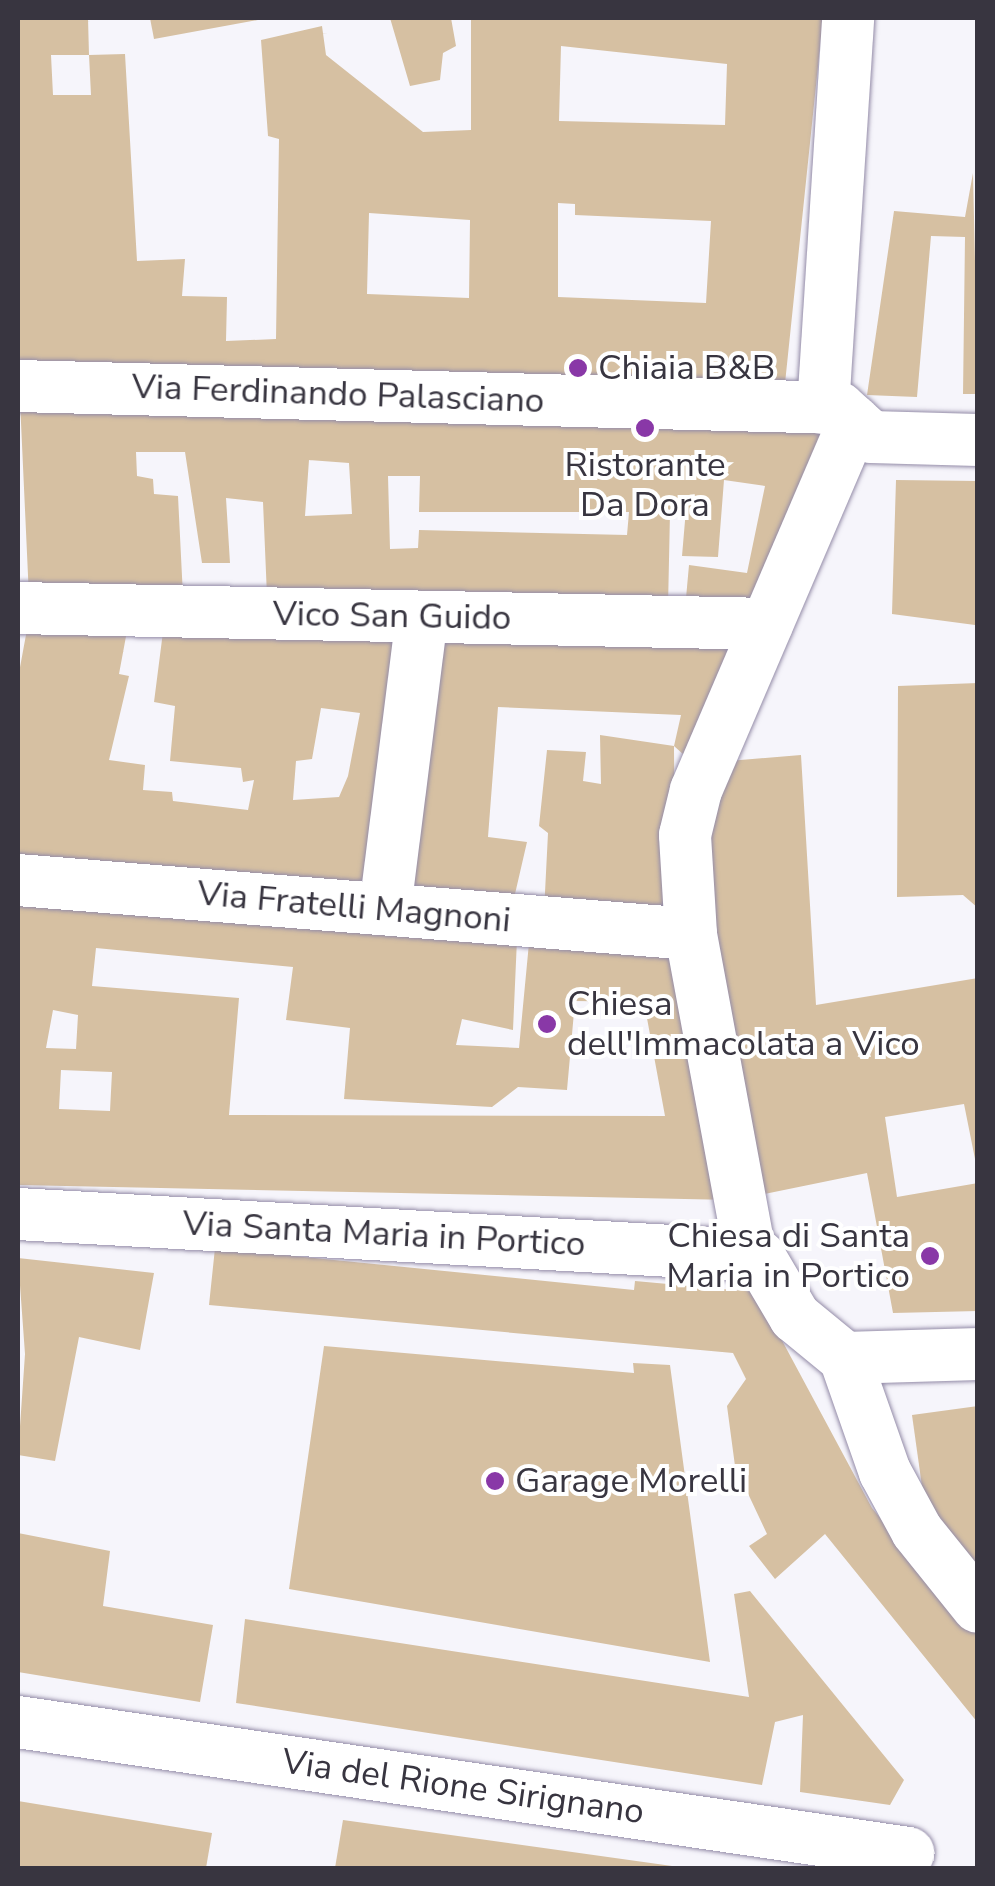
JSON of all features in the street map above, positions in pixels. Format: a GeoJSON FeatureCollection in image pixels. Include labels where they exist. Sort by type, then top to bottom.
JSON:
{"type":"FeatureCollection","features":[{"type":"Feature","properties":{"kind":"street"},"geometry":{"type":"LineString","coordinates":[[848,18],[839,413],[767,624],[689,812],[691,934],[750,1253],[810,1334],[845,1358],[978,1354]]}},
{"type":"Feature","properties":{"kind":"street","name":"Via Ferdinando Palasciano"},"geometry":{"type":"LineString","coordinates":[[18,386],[839,413],[871,437],[978,440]]}},
{"type":"Feature","properties":{"kind":"street","name":"Vico San Guido"},"geometry":{"type":"LineString","coordinates":[[18,608],[767,624]]}},
{"type":"Feature","properties":{"kind":"street"},"geometry":{"type":"LineString","coordinates":[[385,910],[422,617]]}},
{"type":"Feature","properties":{"kind":"street","name":"Via Fratelli Magnoni"},"geometry":{"type":"LineString","coordinates":[[18,880],[691,934]]}},
{"type":"Feature","properties":{"kind":"street","name":"Via Santa Maria in Portico"},"geometry":{"type":"LineString","coordinates":[[18,1214],[750,1253]]}},
{"type":"Feature","properties":{"kind":"street"},"geometry":{"type":"LineString","coordinates":[[845,1358],[884,1472],[917,1531],[978,1607]]}},
{"type":"Feature","properties":{"kind":"street","name":"Via del Rione Sirignano"},"geometry":{"type":"LineString","coordinates":[[18,1722],[908,1853]]}},
{"type":"Feature","properties":{"kind":"building"},"geometry":{"type":"Polygon","coordinates":[[[18,18],[88,18],[89,55],[125,54],[137,261],[185,259],[182,296],[227,297],[226,341],[276,339],[279,139],[268,136],[261,40],[322,26],[326,55],[423,132],[471,130],[471,18],[823,18],[784,393],[20,376],[18,18]],[[561,46],[559,121],[725,125],[727,64],[561,46]],[[51,55],[53,95],[91,95],[89,55],[51,55]],[[558,203],[558,297],[706,303],[711,221],[575,215],[575,204],[558,203]],[[369,213],[367,294],[469,298],[470,220],[369,213]]]}},
{"type":"Feature","properties":{"kind":"building"},"geometry":{"type":"Polygon","coordinates":[[[150,18],[263,18],[263,19],[154,39],[150,18]]]}},
{"type":"Feature","properties":{"kind":"building"},"geometry":{"type":"Polygon","coordinates":[[[390,18],[451,18],[456,46],[443,53],[440,80],[410,86],[390,18]]]}},
{"type":"Feature","properties":{"kind":"building"},"geometry":{"type":"Polygon","coordinates":[[[973,173],[978,394],[963,394],[965,237],[931,236],[917,397],[867,395],[894,211],[965,217],[973,173]]]}},
{"type":"Feature","properties":{"kind":"building"},"geometry":{"type":"Polygon","coordinates":[[[20,401],[836,425],[763,612],[685,609],[689,565],[747,573],[765,486],[724,480],[718,557],[682,556],[686,509],[670,513],[668,607],[267,596],[263,502],[226,498],[230,563],[202,563],[185,452],[136,452],[137,476],[153,479],[154,494],[178,496],[183,596],[29,597],[20,401]],[[309,460],[305,516],[352,514],[349,463],[309,460]],[[388,476],[390,549],[418,548],[419,530],[627,535],[629,512],[419,512],[420,476],[388,476]]]}},
{"type":"Feature","properties":{"kind":"building"},"geometry":{"type":"Polygon","coordinates":[[[896,480],[978,481],[975,625],[892,614],[896,480]]]}},
{"type":"Feature","properties":{"kind":"building"},"geometry":{"type":"Polygon","coordinates":[[[28,624],[127,631],[119,674],[129,676],[109,760],[145,765],[143,790],[172,792],[173,801],[248,810],[254,780],[243,782],[241,768],[170,761],[175,706],[154,702],[164,624],[410,632],[375,895],[18,861],[18,678],[28,624]],[[321,708],[312,759],[296,761],[293,800],[339,797],[348,776],[360,713],[321,708]]]}},
{"type":"Feature","properties":{"kind":"building"},"geometry":{"type":"Polygon","coordinates":[[[431,630],[747,639],[684,755],[674,746],[681,715],[498,707],[488,837],[527,842],[512,907],[400,897],[431,630]]]}},
{"type":"Feature","properties":{"kind":"building"},"geometry":{"type":"Polygon","coordinates":[[[978,683],[978,908],[963,895],[897,897],[898,686],[978,683]]]}},
{"type":"Feature","properties":{"kind":"building"},"geometry":{"type":"Polygon","coordinates":[[[600,735],[674,746],[675,922],[544,912],[548,833],[539,826],[547,750],[586,752],[583,781],[601,784],[600,735]]]}},
{"type":"Feature","properties":{"kind":"building"},"geometry":{"type":"Polygon","coordinates":[[[801,755],[816,1005],[978,978],[978,1174],[964,1104],[885,1117],[897,1197],[978,1183],[978,1311],[893,1313],[867,1173],[755,1196],[704,843],[717,762],[801,755]]]}},
{"type":"Feature","properties":{"kind":"building"},"geometry":{"type":"Polygon","coordinates":[[[18,897],[517,939],[513,1030],[462,1019],[456,1045],[519,1048],[529,943],[672,954],[732,1200],[18,1185],[18,897]],[[96,948],[92,986],[239,998],[229,1115],[665,1116],[644,1002],[575,1001],[567,1090],[518,1087],[492,1107],[344,1099],[350,1028],[286,1020],[293,967],[96,948]],[[53,1010],[46,1048],[76,1049],[78,1015],[53,1010]],[[61,1070],[59,1109],[110,1111],[112,1072],[61,1070]]]}},
{"type":"Feature","properties":{"kind":"building"},"geometry":{"type":"Polygon","coordinates":[[[215,1248],[634,1290],[635,1281],[756,1292],[872,1508],[978,1636],[978,1723],[825,1534],[775,1579],[749,1546],[767,1534],[735,1466],[727,1406],[746,1379],[733,1353],[209,1305],[215,1248]]]}},
{"type":"Feature","properties":{"kind":"building"},"geometry":{"type":"Polygon","coordinates":[[[18,1258],[154,1273],[140,1350],[79,1337],[55,1461],[18,1455],[25,1354],[18,1258]]]}},
{"type":"Feature","properties":{"kind":"building","name":"Garage Morelli"},"geometry":{"type":"Polygon","coordinates":[[[324,1346],[634,1373],[633,1363],[670,1365],[710,1662],[289,1589],[324,1346]]]}},
{"type":"Feature","properties":{"kind":"building"},"geometry":{"type":"Polygon","coordinates":[[[978,1406],[978,1579],[926,1515],[912,1415],[978,1406]]]}},
{"type":"Feature","properties":{"kind":"building"},"geometry":{"type":"Polygon","coordinates":[[[18,1533],[110,1551],[103,1606],[213,1625],[200,1702],[18,1672],[18,1533]]]}},
{"type":"Feature","properties":{"kind":"building"},"geometry":{"type":"Polygon","coordinates":[[[750,1591],[904,1780],[890,1805],[800,1792],[803,1715],[775,1722],[762,1785],[236,1703],[245,1619],[749,1697],[734,1594],[750,1591]]]}},
{"type":"Feature","properties":{"kind":"building"},"geometry":{"type":"Polygon","coordinates":[[[18,1801],[212,1833],[206,1868],[18,1868],[18,1801]]]}},
{"type":"Feature","properties":{"kind":"building"},"geometry":{"type":"Polygon","coordinates":[[[343,1820],[672,1866],[335,1868],[343,1820]]]}},
{"type":"Feature","properties":{"kind":"place","name":"Chiaia B&B"},"geometry":{"type":"Point","coordinates":[578,368]}},
{"type":"Feature","properties":{"kind":"place","name":"Ristorante Da Dora"},"geometry":{"type":"Point","coordinates":[645,428]}},
{"type":"Feature","properties":{"kind":"place","name":"Chiesa dell'Immacolata a Vico"},"geometry":{"type":"Point","coordinates":[547,1024]}},
{"type":"Feature","properties":{"kind":"place","name":"Chiesa di Santa Maria in Portico"},"geometry":{"type":"Point","coordinates":[930,1256]}},
{"type":"Feature","properties":{"kind":"place","name":"Garage Morelli"},"geometry":{"type":"Point","coordinates":[495,1481]}}]}
